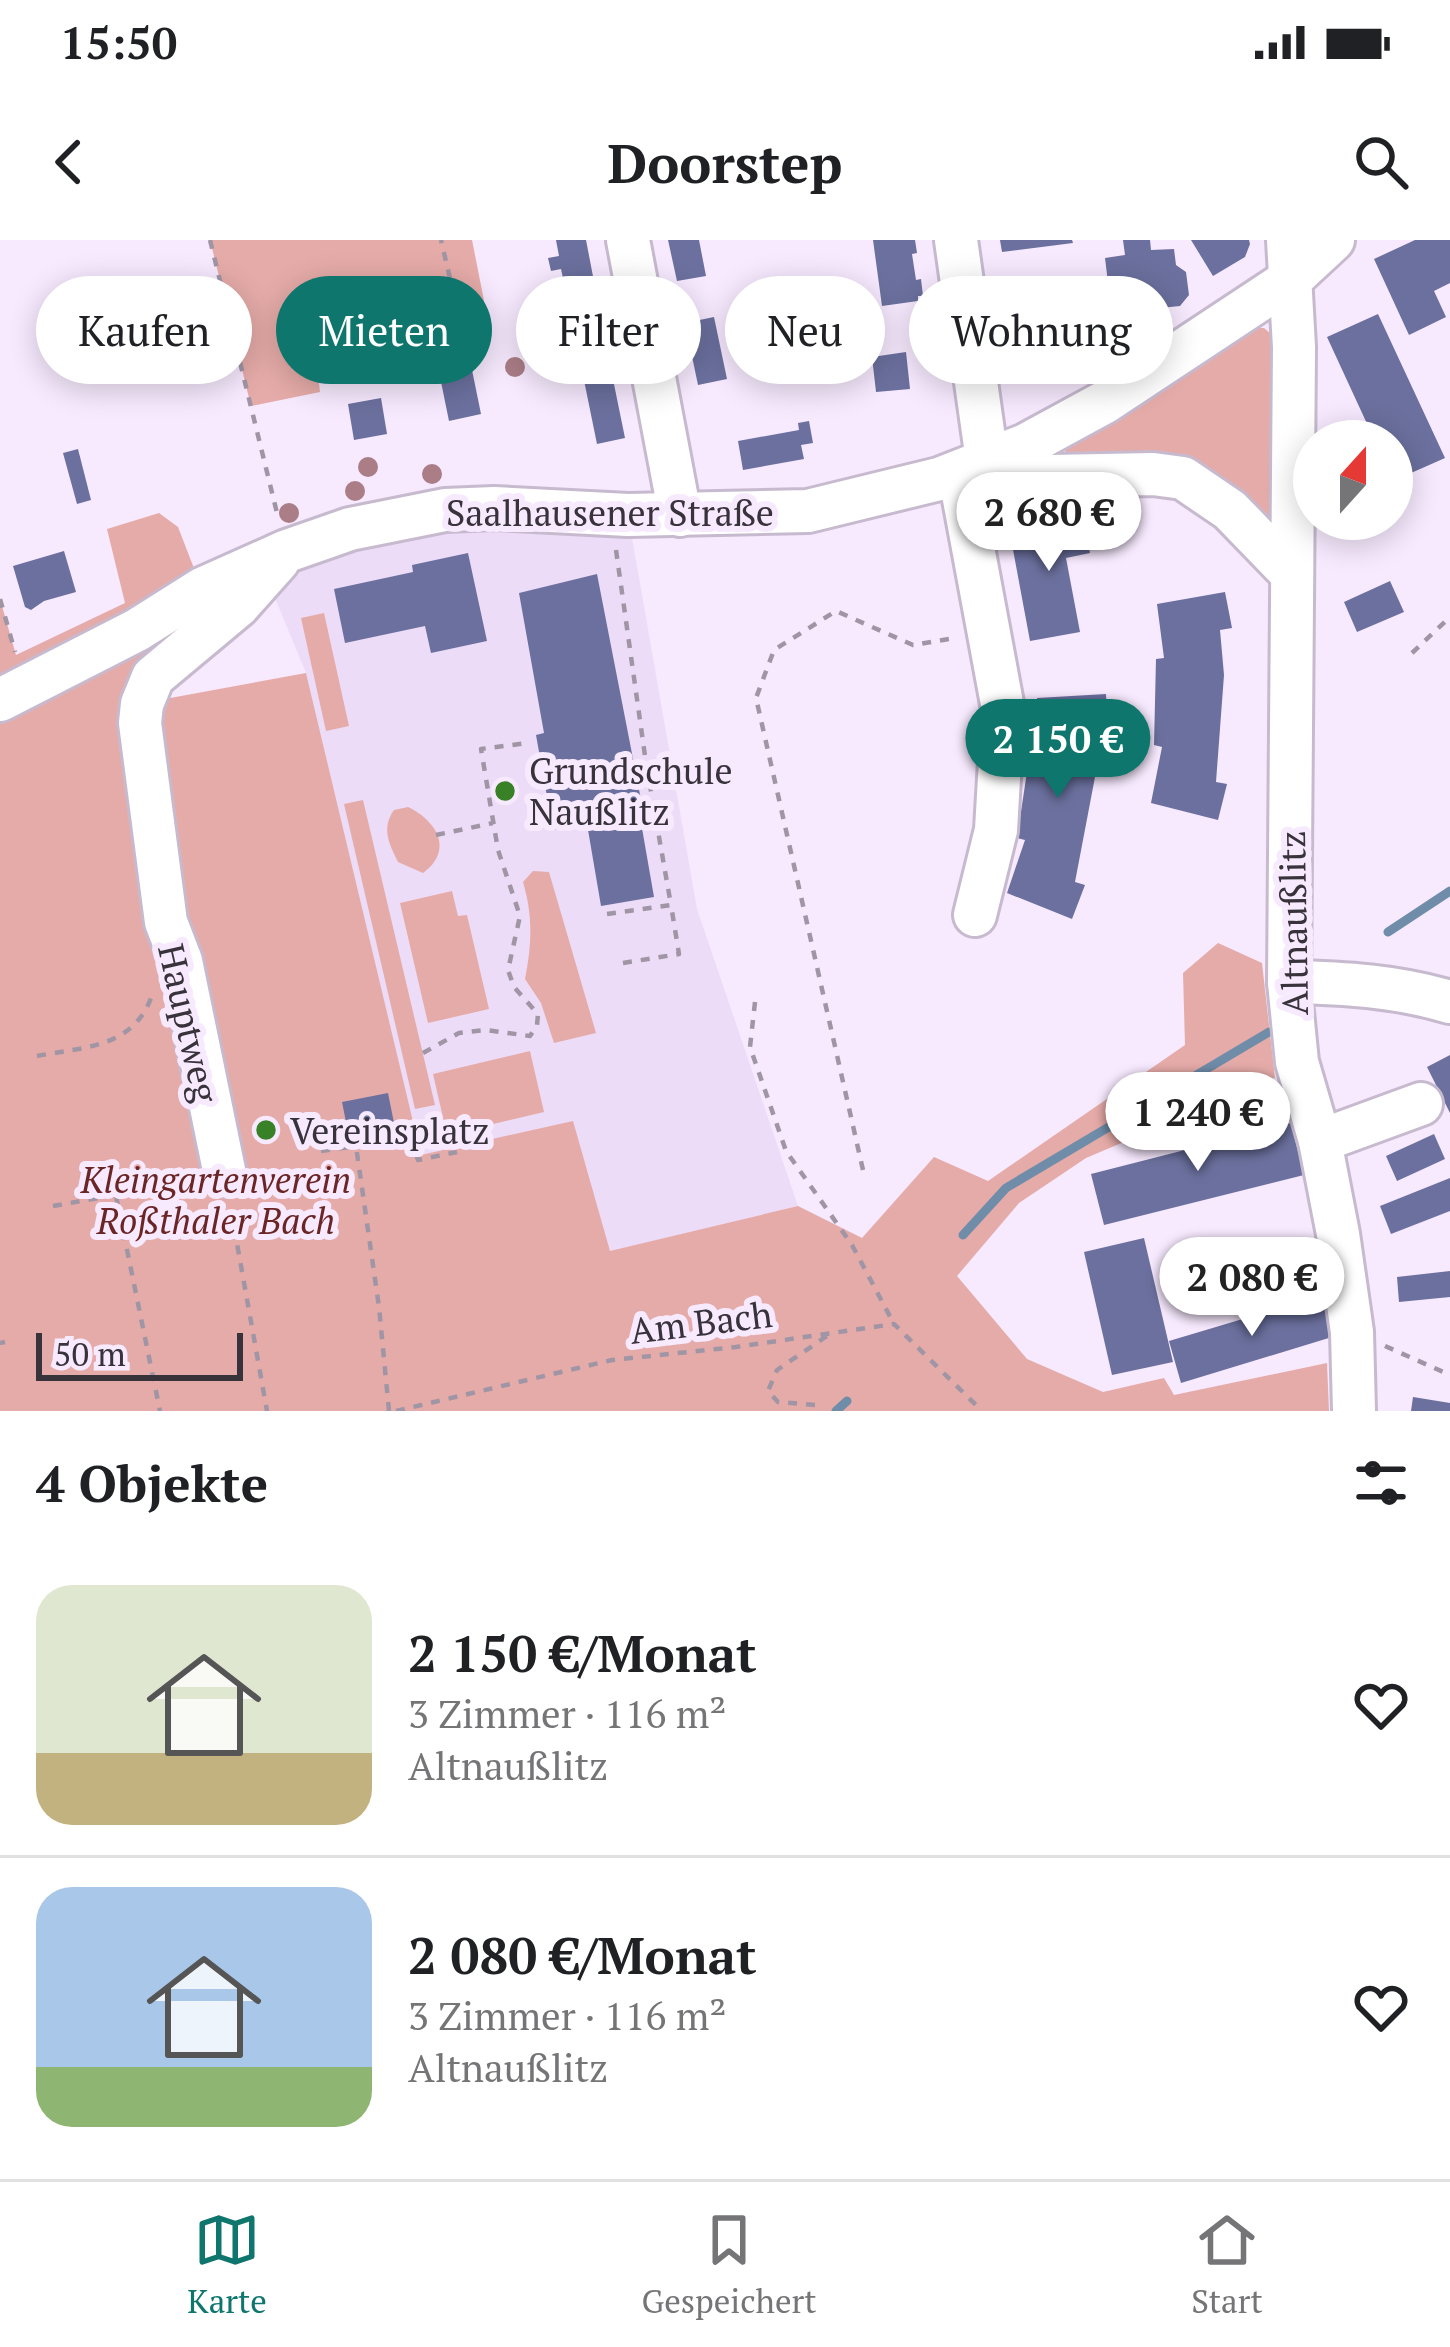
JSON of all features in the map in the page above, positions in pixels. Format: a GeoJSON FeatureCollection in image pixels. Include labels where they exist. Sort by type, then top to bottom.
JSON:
{"type":"FeatureCollection","features":[{"type":"Feature","properties":{"kind":"street"},"geometry":{"type":"LineString","coordinates":[[628,240],[680,515]]}},
{"type":"Feature","properties":{"kind":"street"},"geometry":{"type":"LineString","coordinates":[[956,240],[973,466],[1003,709],[996,830],[974,915]]}},
{"type":"Feature","properties":{"kind":"street","name":"Saalhausener Straße"},"geometry":{"type":"LineString","coordinates":[[0,700],[137,630],[202,589],[350,529],[445,510],[494,508],[680,515],[808,511],[973,466],[1026,446],[1105,402],[1289,260],[1333,240]]}},
{"type":"Feature","properties":{"kind":"street","name":"Altnaußlitz"},"geometry":{"type":"LineString","coordinates":[[1289,260],[1289,982],[1298,1063],[1320,1141],[1352,1332],[1354,1411]]}},
{"type":"Feature","properties":{"kind":"street"},"geometry":{"type":"LineString","coordinates":[[973,466],[1051,476],[1184,478],[1230,510],[1292,574]]}},
{"type":"Feature","properties":{"kind":"street","name":"Hauptweg"},"geometry":{"type":"LineString","coordinates":[[225,1175],[181,961],[166,922],[140,723],[153,677],[238,606],[287,551]]}},
{"type":"Feature","properties":{"kind":"street"},"geometry":{"type":"LineString","coordinates":[[1289,982],[1405,989],[1450,1002]]}},
{"type":"Feature","properties":{"kind":"street"},"geometry":{"type":"LineString","coordinates":[[1320,1141],[1420,1104]]}},
{"type":"Feature","properties":{"kind":"path"},"geometry":{"type":"LineString","coordinates":[[210,240],[287,551]]}},
{"type":"Feature","properties":{"kind":"path"},"geometry":{"type":"LineString","coordinates":[[441,240],[449,276]]}},
{"type":"Feature","properties":{"kind":"path"},"geometry":{"type":"LineString","coordinates":[[611,514],[679,954],[623,963]]}},
{"type":"Feature","properties":{"kind":"path"},"geometry":{"type":"LineString","coordinates":[[0,599],[16,656]]}},
{"type":"Feature","properties":{"kind":"path"},"geometry":{"type":"LineString","coordinates":[[863,1170],[756,698],[774,650],[836,611],[913,645],[990,632]]}},
{"type":"Feature","properties":{"kind":"path"},"geometry":{"type":"LineString","coordinates":[[1412,653],[1450,617]]}},
{"type":"Feature","properties":{"kind":"path"},"geometry":{"type":"LineString","coordinates":[[423,1053],[459,1033],[486,1030],[530,1036],[537,1024],[538,1014],[514,987],[508,970],[520,916],[497,850],[482,749],[527,743]]}},
{"type":"Feature","properties":{"kind":"path"},"geometry":{"type":"LineString","coordinates":[[634,765],[646,763]]}},
{"type":"Feature","properties":{"kind":"path"},"geometry":{"type":"LineString","coordinates":[[436,835],[494,824]]}},
{"type":"Feature","properties":{"kind":"path"},"geometry":{"type":"LineString","coordinates":[[608,914],[671,905]]}},
{"type":"Feature","properties":{"kind":"path"},"geometry":{"type":"LineString","coordinates":[[37,1056],[102,1043],[130,1032],[147,1010],[155,989]]}},
{"type":"Feature","properties":{"kind":"path"},"geometry":{"type":"LineString","coordinates":[[755,1002],[750,1047],[786,1150],[852,1246],[893,1324],[982,1411]]}},
{"type":"Feature","properties":{"kind":"path"},"geometry":{"type":"LineString","coordinates":[[322,1151],[411,1137],[418,1160],[457,1152]]}},
{"type":"Feature","properties":{"kind":"path"},"geometry":{"type":"LineString","coordinates":[[356,1147],[393,1411]]}},
{"type":"Feature","properties":{"kind":"path"},"geometry":{"type":"LineString","coordinates":[[53,1206],[225,1175],[267,1411]]}},
{"type":"Feature","properties":{"kind":"path"},"geometry":{"type":"LineString","coordinates":[[116,1196],[160,1411]]}},
{"type":"Feature","properties":{"kind":"path","name":"Am Bach"},"geometry":{"type":"LineString","coordinates":[[393,1411],[612,1360],[893,1324]]}},
{"type":"Feature","properties":{"kind":"path"},"geometry":{"type":"LineString","coordinates":[[1352,1332],[1450,1375]]}},
{"type":"Feature","properties":{"kind":"path"},"geometry":{"type":"LineString","coordinates":[[815,1405],[778,1402],[768,1391],[777,1370],[831,1333]]}},
{"type":"Feature","properties":{"kind":"shaded area","name":"Grundschule Naußlitz"},"geometry":{"type":"Polygon","coordinates":[[[628,515],[697,909],[798,1206],[610,1252],[421,1156],[306,673],[270,586],[350,529],[628,515]]]}},
{"type":"Feature","properties":{"kind":"green space"},"geometry":{"type":"Polygon","coordinates":[[[210,240],[472,240],[479,276],[276,276],[276,384],[319,384],[320,392],[251,406],[246,384],[252,384],[252,276],[219,276],[210,240]]]}},
{"type":"Feature","properties":{"kind":"green space"},"geometry":{"type":"Polygon","coordinates":[[[1254,328],[1271,334],[1270,526],[1240,502],[1067,463],[1065,449],[1172,386],[1254,328]]]}},
{"type":"Feature","properties":{"kind":"green space","name":"Kleingartenverein Roßthaler Bach"},"geometry":{"type":"Polygon","coordinates":[[[159,513],[178,527],[202,589],[234,600],[145,655],[143,703],[306,673],[421,1155],[573,1121],[610,1251],[798,1206],[862,1238],[934,1157],[988,1181],[1185,1045],[1183,973],[1218,943],[1262,963],[1275,1078],[1086,1158],[1019,1203],[957,1276],[1027,1359],[1103,1392],[1164,1378],[1174,1395],[1327,1363],[1329,1411],[0,1411],[0,599],[16,655],[125,603],[107,529],[159,513]]]}},
{"type":"Feature","properties":{"kind":"green space"},"geometry":{"type":"Polygon","coordinates":[[[324,613],[349,726],[326,731],[301,618],[324,613]]]}},
{"type":"Feature","properties":{"kind":"green space"},"geometry":{"type":"Polygon","coordinates":[[[363,800],[435,1105],[415,1109],[344,804],[363,800]]]}},
{"type":"Feature","properties":{"kind":"green space"},"geometry":{"type":"Polygon","coordinates":[[[408,807],[427,820],[438,837],[438,855],[423,873],[398,862],[388,836],[394,810],[408,807]]]}},
{"type":"Feature","properties":{"kind":"green space"},"geometry":{"type":"Polygon","coordinates":[[[533,871],[549,872],[596,1033],[554,1043],[541,1003],[525,979],[530,930],[523,882],[533,871]]]}},
{"type":"Feature","properties":{"kind":"green space"},"geometry":{"type":"Polygon","coordinates":[[[452,891],[458,916],[467,915],[489,1009],[428,1023],[400,903],[452,891]]]}},
{"type":"Feature","properties":{"kind":"green space"},"geometry":{"type":"Polygon","coordinates":[[[530,1051],[544,1112],[447,1135],[433,1074],[530,1051]]]}},
{"type":"Feature","properties":{"kind":"building"},"geometry":{"type":"Polygon","coordinates":[[[556,240],[586,240],[593,276],[562,276],[561,269],[551,271],[548,258],[559,256],[556,240]]]}},
{"type":"Feature","properties":{"kind":"building"},"geometry":{"type":"Polygon","coordinates":[[[668,240],[699,240],[706,276],[676,276],[668,240]]]}},
{"type":"Feature","properties":{"kind":"building"},"geometry":{"type":"Polygon","coordinates":[[[873,240],[915,240],[915,276],[909,276],[909,302],[885,306],[885,276],[878,276],[873,240]]]}},
{"type":"Feature","properties":{"kind":"building"},"geometry":{"type":"Polygon","coordinates":[[[1000,240],[1072,240],[1073,243],[1002,252],[1000,240]]]}},
{"type":"Feature","properties":{"kind":"building"},"geometry":{"type":"Polygon","coordinates":[[[1123,240],[1150,240],[1151,250],[1174,249],[1176,265],[1186,272],[1189,295],[1173,307],[1173,276],[1107,276],[1105,258],[1125,255],[1123,240]]]}},
{"type":"Feature","properties":{"kind":"building"},"geometry":{"type":"Polygon","coordinates":[[[1191,240],[1249,240],[1250,244],[1245,257],[1213,276],[1191,240]]]}},
{"type":"Feature","properties":{"kind":"building"},"geometry":{"type":"Polygon","coordinates":[[[1415,240],[1450,240],[1450,283],[1434,291],[1446,317],[1409,335],[1374,259],[1415,240]]]}},
{"type":"Feature","properties":{"kind":"building"},"geometry":{"type":"Polygon","coordinates":[[[1378,314],[1445,458],[1413,472],[1413,420],[1365,420],[1327,337],[1378,314]]]}},
{"type":"Feature","properties":{"kind":"building"},"geometry":{"type":"Polygon","coordinates":[[[714,317],[725,379],[698,385],[701,384],[701,320],[714,317]]]}},
{"type":"Feature","properties":{"kind":"building"},"geometry":{"type":"Polygon","coordinates":[[[906,352],[910,389],[876,392],[875,384],[885,384],[885,355],[906,352]]]}},
{"type":"Feature","properties":{"kind":"building"},"geometry":{"type":"Polygon","coordinates":[[[441,384],[475,384],[481,414],[449,421],[441,384]]]}},
{"type":"Feature","properties":{"kind":"building"},"geometry":{"type":"Polygon","coordinates":[[[585,384],[614,384],[625,438],[597,444],[585,384]]]}},
{"type":"Feature","properties":{"kind":"building"},"geometry":{"type":"Polygon","coordinates":[[[381,398],[387,434],[354,440],[348,404],[381,398]]]}},
{"type":"Feature","properties":{"kind":"building"},"geometry":{"type":"Polygon","coordinates":[[[809,421],[813,443],[801,445],[804,459],[743,470],[738,441],[799,430],[798,423],[809,421]]]}},
{"type":"Feature","properties":{"kind":"building"},"geometry":{"type":"Polygon","coordinates":[[[78,449],[91,500],[77,504],[63,453],[78,449]]]}},
{"type":"Feature","properties":{"kind":"building"},"geometry":{"type":"Polygon","coordinates":[[[1082,514],[1090,553],[1066,558],[1080,632],[1030,641],[1009,528],[1082,514]]]}},
{"type":"Feature","properties":{"kind":"building"},"geometry":{"type":"Polygon","coordinates":[[[64,551],[76,592],[31,610],[25,607],[13,566],[64,551]]]}},
{"type":"Feature","properties":{"kind":"building"},"geometry":{"type":"Polygon","coordinates":[[[468,553],[487,641],[431,653],[425,626],[345,643],[334,589],[413,572],[412,565],[468,553]]]}},
{"type":"Feature","properties":{"kind":"building"},"geometry":{"type":"Polygon","coordinates":[[[597,574],[643,810],[639,811],[654,897],[601,906],[587,824],[553,830],[536,735],[544,733],[519,593],[597,574]]]}},
{"type":"Feature","properties":{"kind":"building"},"geometry":{"type":"Polygon","coordinates":[[[1390,581],[1404,612],[1357,632],[1344,602],[1390,581]]]}},
{"type":"Feature","properties":{"kind":"building"},"geometry":{"type":"Polygon","coordinates":[[[1225,592],[1232,628],[1220,630],[1224,675],[1216,782],[1227,784],[1218,820],[1151,803],[1162,747],[1154,745],[1156,659],[1164,658],[1157,604],[1225,592]]]}},
{"type":"Feature","properties":{"kind":"building"},"geometry":{"type":"Polygon","coordinates":[[[1106,694],[1108,731],[1096,731],[1095,777],[1075,882],[1085,885],[1072,919],[1007,893],[1025,840],[1017,838],[1030,752],[1038,752],[1037,698],[1106,694]]]}},
{"type":"Feature","properties":{"kind":"building"},"geometry":{"type":"Polygon","coordinates":[[[1450,1055],[1450,1113],[1427,1067],[1450,1055]]]}},
{"type":"Feature","properties":{"kind":"building"},"geometry":{"type":"Polygon","coordinates":[[[388,1093],[395,1128],[349,1137],[342,1102],[388,1093]]]}},
{"type":"Feature","properties":{"kind":"building"},"geometry":{"type":"Polygon","coordinates":[[[1291,1123],[1304,1175],[1104,1225],[1091,1174],[1291,1123]]]}},
{"type":"Feature","properties":{"kind":"building"},"geometry":{"type":"Polygon","coordinates":[[[1434,1134],[1445,1159],[1397,1181],[1386,1156],[1434,1134]]]}},
{"type":"Feature","properties":{"kind":"building"},"geometry":{"type":"Polygon","coordinates":[[[1450,1178],[1450,1211],[1391,1234],[1380,1206],[1450,1178]]]}},
{"type":"Feature","properties":{"kind":"building"},"geometry":{"type":"Polygon","coordinates":[[[1144,1238],[1173,1362],[1112,1375],[1084,1252],[1144,1238]]]}},
{"type":"Feature","properties":{"kind":"building"},"geometry":{"type":"Polygon","coordinates":[[[1450,1271],[1450,1297],[1399,1302],[1397,1277],[1450,1271]]]}},
{"type":"Feature","properties":{"kind":"building"},"geometry":{"type":"Polygon","coordinates":[[[1326,1294],[1332,1337],[1181,1383],[1169,1341],[1326,1294]]]}},
{"type":"Feature","properties":{"kind":"building"},"geometry":{"type":"Polygon","coordinates":[[[1413,1397],[1450,1403],[1450,1411],[1411,1411],[1413,1397]]]}},
{"type":"Feature","properties":{"kind":"waterway"},"geometry":{"type":"LineString","coordinates":[[1388,932],[1450,891]]}},
{"type":"Feature","properties":{"kind":"waterway"},"geometry":{"type":"LineString","coordinates":[[963,1235],[1006,1188],[1269,1032]]}},
{"type":"Feature","properties":{"kind":"waterway"},"geometry":{"type":"LineString","coordinates":[[836,1411],[847,1401]]}},
{"type":"Feature","properties":{"kind":"place","name":"Grundschule Naußlitz"},"geometry":{"type":"Point","coordinates":[505,791]}},
{"type":"Feature","properties":{"kind":"place","name":"Vereinsplatz"},"geometry":{"type":"Point","coordinates":[266,1130]}}]}
